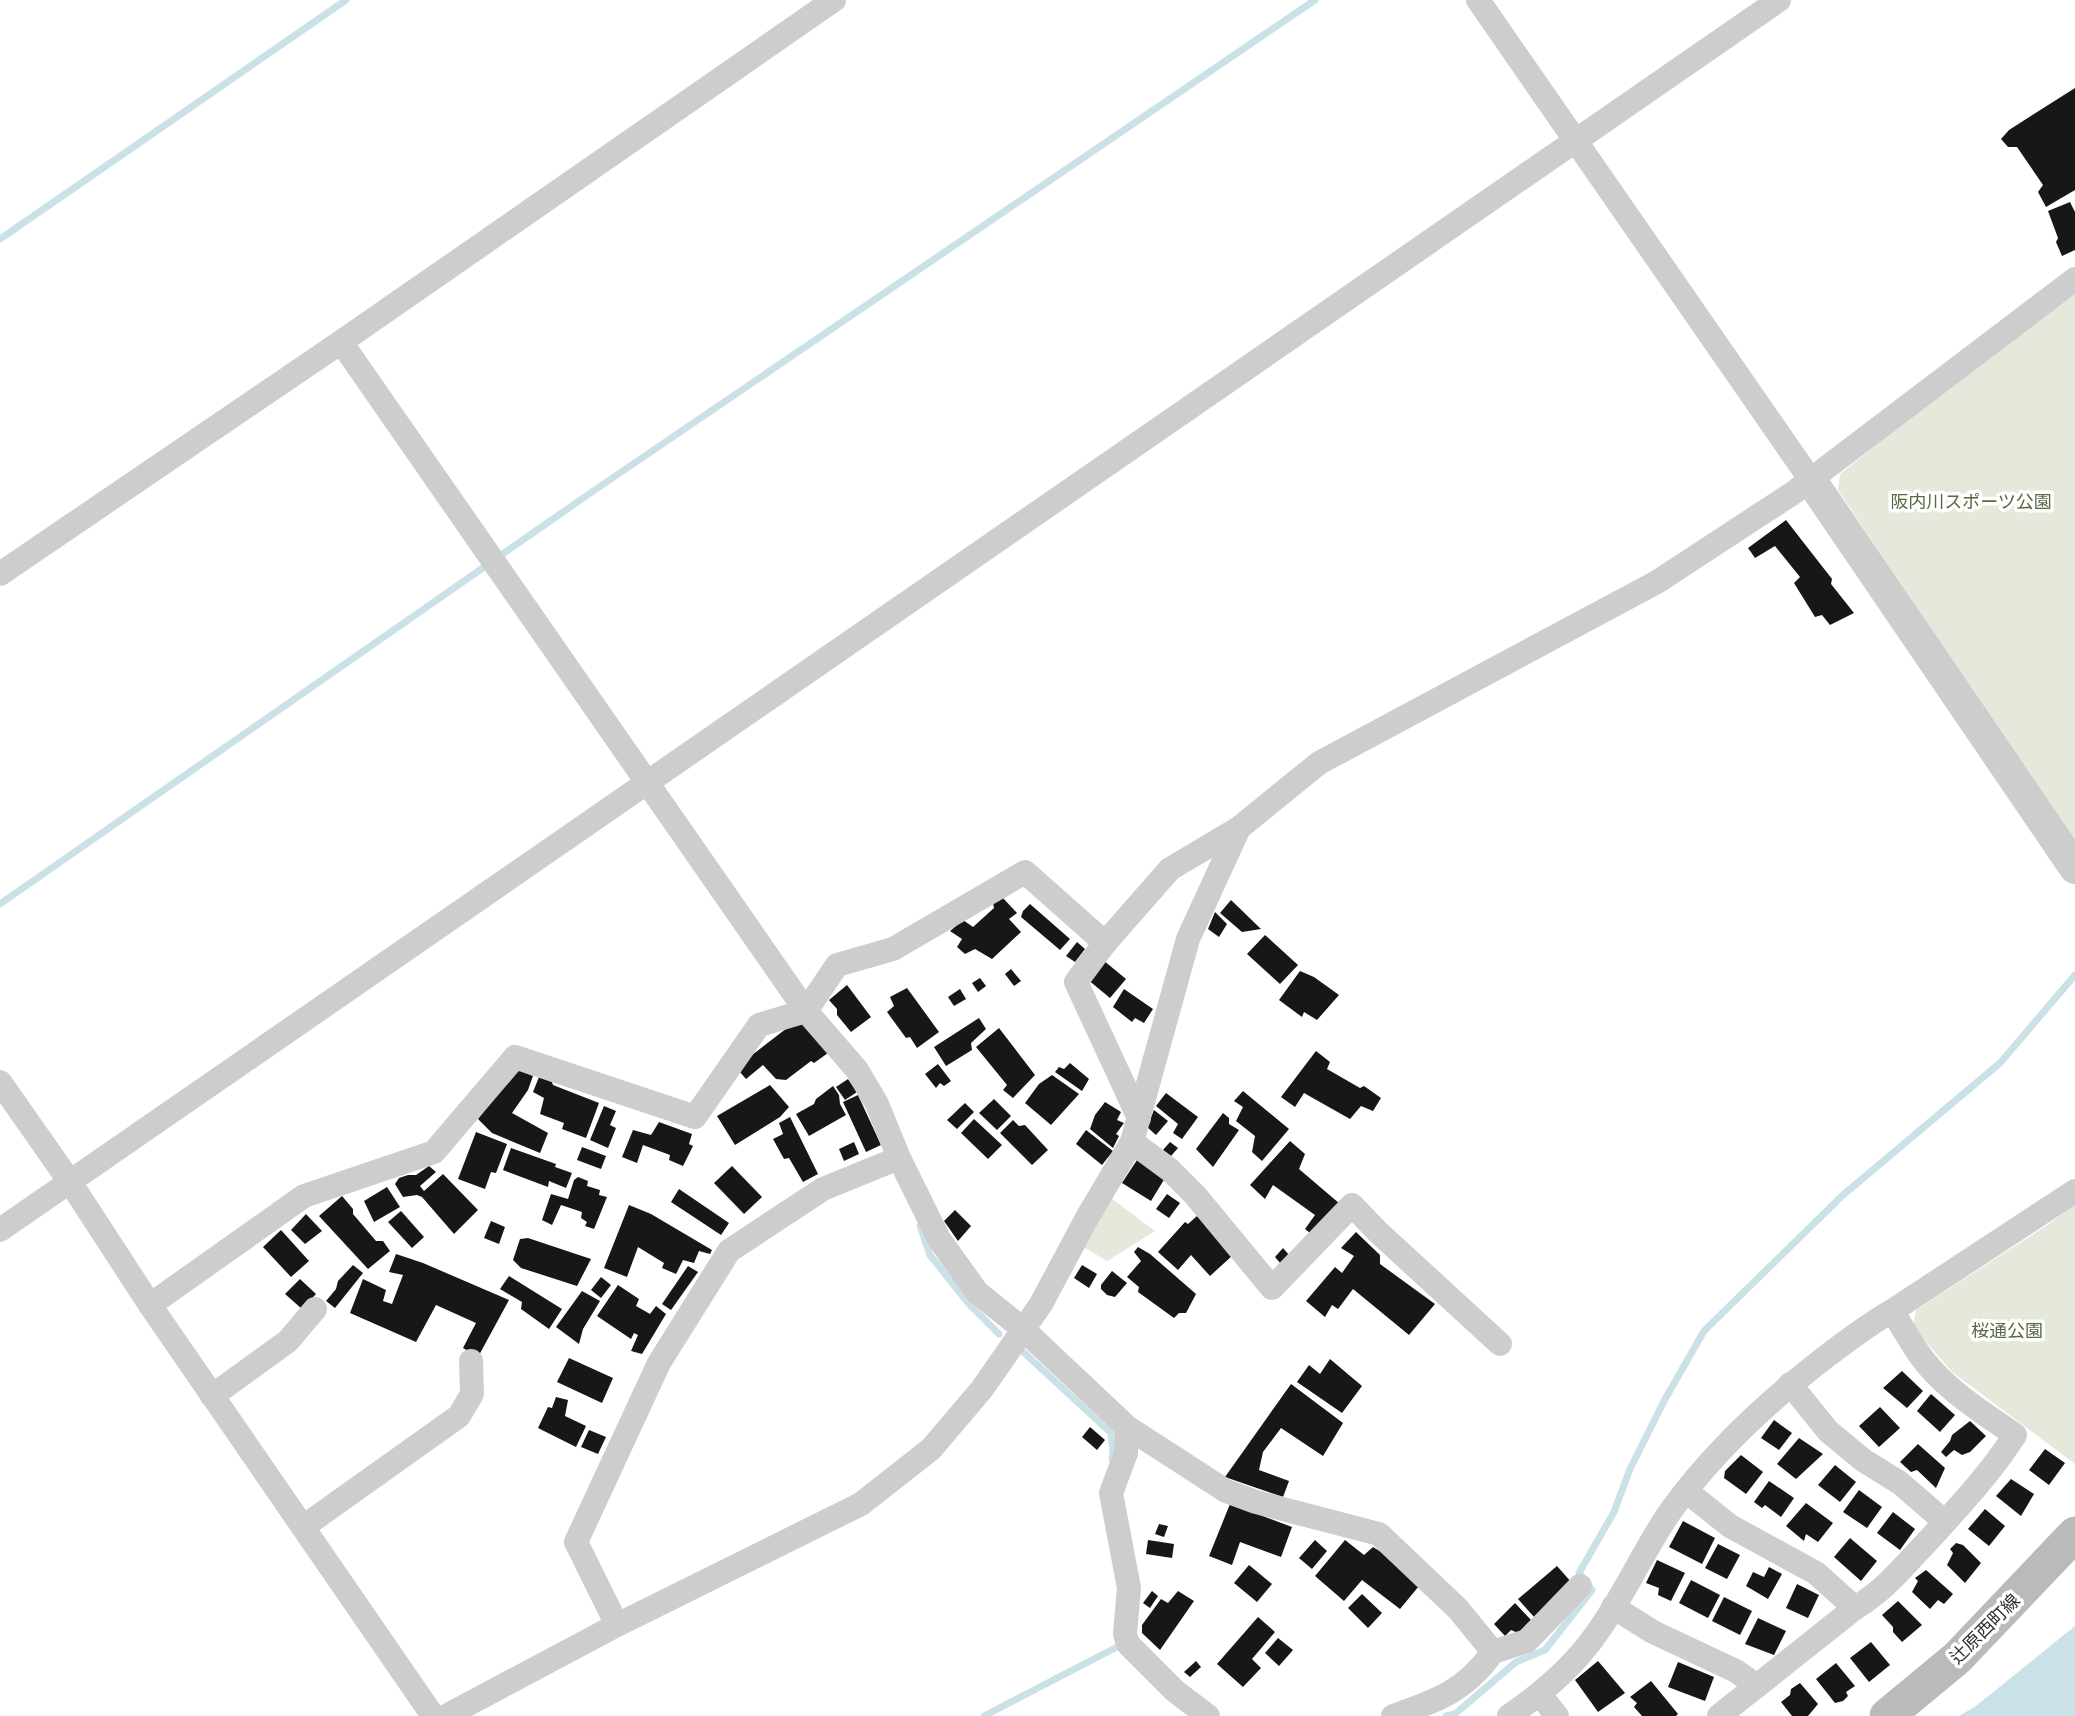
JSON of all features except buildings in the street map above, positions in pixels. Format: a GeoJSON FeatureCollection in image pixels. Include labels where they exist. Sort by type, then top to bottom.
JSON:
{"type":"FeatureCollection","features":[{"type":"Feature","properties":{"kind":"main road","name":"辻原西町線"},"geometry":{"type":"LineString","coordinates":[[1887,1716],[1957,1658],[2075,1534]]}},
{"type":"Feature","properties":{"kind":"street"},"geometry":{"type":"LineString","coordinates":[[0,574],[341,342],[834,0]]}},
{"type":"Feature","properties":{"kind":"street"},"geometry":{"type":"LineString","coordinates":[[1478,0],[2075,867]]}},
{"type":"Feature","properties":{"kind":"street"},"geometry":{"type":"LineString","coordinates":[[0,1230],[1779,0]]}},
{"type":"Feature","properties":{"kind":"street"},"geometry":{"type":"LineString","coordinates":[[1139,1118],[1076,982],[1105,943],[1170,869],[1239,828],[1319,763],[1657,582],[1793,493],[2075,279]]}},
{"type":"Feature","properties":{"kind":"street"},"geometry":{"type":"LineString","coordinates":[[341,342],[806,1011],[857,1070],[877,1104],[898,1158],[939,1239],[977,1292],[1024,1330],[1127,1427],[1226,1491],[1256,1502],[1379,1534],[1458,1609],[1493,1652]]}},
{"type":"Feature","properties":{"kind":"street"},"geometry":{"type":"LineString","coordinates":[[446,1716],[617,1625],[861,1504],[931,1449],[982,1389],[1024,1330],[1132,1142],[1188,939],[1239,828]]}},
{"type":"Feature","properties":{"kind":"street"},"geometry":{"type":"LineString","coordinates":[[150,1305],[304,1196],[434,1152],[515,1057],[695,1117],[759,1025],[806,1011],[837,965],[893,949],[1025,872],[1105,943]]}},
{"type":"Feature","properties":{"kind":"street"},"geometry":{"type":"LineString","coordinates":[[0,1082],[433,1716]]}},
{"type":"Feature","properties":{"kind":"street"},"geometry":{"type":"LineString","coordinates":[[1132,1142],[1170,1170],[1195,1195],[1272,1288],[1352,1205],[1500,1344]]}},
{"type":"Feature","properties":{"kind":"street"},"geometry":{"type":"LineString","coordinates":[[617,1625],[576,1542],[659,1363],[729,1251],[824,1189],[898,1158]]}},
{"type":"Feature","properties":{"kind":"street"},"geometry":{"type":"LineString","coordinates":[[1509,1716],[1540,1695],[1581,1653],[1613,1607],[1645,1550],[1686,1491],[1707,1464],[1790,1384],[1873,1321],[2075,1191]]}},
{"type":"Feature","properties":{"kind":"street"},"geometry":{"type":"LineString","coordinates":[[212,1395],[288,1341],[315,1309]]}},
{"type":"Feature","properties":{"kind":"street"},"geometry":{"type":"LineString","coordinates":[[1719,1716],[1855,1608],[1878,1595],[1945,1522],[2005,1451],[2015,1435],[1954,1391],[1937,1375],[1922,1358],[1892,1311]]}},
{"type":"Feature","properties":{"kind":"street"},"geometry":{"type":"LineString","coordinates":[[303,1527],[459,1416],[472,1394],[471,1361]]}},
{"type":"Feature","properties":{"kind":"street"},"geometry":{"type":"LineString","coordinates":[[1790,1384],[1828,1430],[1863,1460],[1900,1483],[1945,1522]]}},
{"type":"Feature","properties":{"kind":"street"},"geometry":{"type":"LineString","coordinates":[[1127,1427],[1126,1453],[1111,1493],[1129,1588],[1125,1634],[1128,1644],[1175,1691],[1208,1716]]}},
{"type":"Feature","properties":{"kind":"street"},"geometry":{"type":"LineString","coordinates":[[1686,1491],[1730,1526],[1816,1573],[1855,1608]]}},
{"type":"Feature","properties":{"kind":"street"},"geometry":{"type":"LineString","coordinates":[[1393,1716],[1433,1703],[1451,1693],[1471,1679],[1493,1652],[1527,1641],[1580,1586]]}},
{"type":"Feature","properties":{"kind":"street"},"geometry":{"type":"LineString","coordinates":[[1613,1607],[1653,1632],[1736,1671],[1757,1685]]}},
{"type":"Feature","properties":{"kind":"street"},"geometry":{"type":"LineString","coordinates":[[1540,1695],[1557,1716]]}},
{"type":"Feature","properties":{"kind":"green space","name":"阪内川スポーツ公園"},"geometry":{"type":"Polygon","coordinates":[[[2075,294],[2075,844],[1838,490],[1840,474],[1907,420],[2075,294]]]}},
{"type":"Feature","properties":{"kind":"green space"},"geometry":{"type":"Polygon","coordinates":[[[1107,1195],[1155,1231],[1107,1261],[1080,1245],[1107,1195]]]}},
{"type":"Feature","properties":{"kind":"green space","name":"桜通公園"},"geometry":{"type":"Polygon","coordinates":[[[2075,1204],[2075,1464],[1952,1372],[1913,1327],[1916,1310],[2046,1226],[2075,1204]]]}},
{"type":"Feature","properties":{"kind":"water"},"geometry":{"type":"Polygon","coordinates":[[[2075,1626],[2075,1716],[1959,1716],[1976,1706],[2075,1626]]]}},
{"type":"Feature","properties":{"kind":"waterway"},"geometry":{"type":"LineString","coordinates":[[0,239],[346,0]]}},
{"type":"Feature","properties":{"kind":"waterway"},"geometry":{"type":"LineString","coordinates":[[0,904],[586,496],[1315,0]]}},
{"type":"Feature","properties":{"kind":"waterway"},"geometry":{"type":"LineString","coordinates":[[1446,1716],[1455,1714],[1516,1662],[1545,1650],[1592,1590],[1579,1573],[1614,1512],[1630,1469],[1664,1401],[1704,1331],[1843,1195],[2000,1063],[2075,975]]}},
{"type":"Feature","properties":{"kind":"waterway"},"geometry":{"type":"LineString","coordinates":[[920,1226],[930,1255],[969,1304],[999,1334]]}},
{"type":"Feature","properties":{"kind":"waterway"},"geometry":{"type":"LineString","coordinates":[[1020,1349],[1111,1433],[1112,1459]]}},
{"type":"Feature","properties":{"kind":"waterway"},"geometry":{"type":"LineString","coordinates":[[984,1716],[1117,1647]]}}]}
